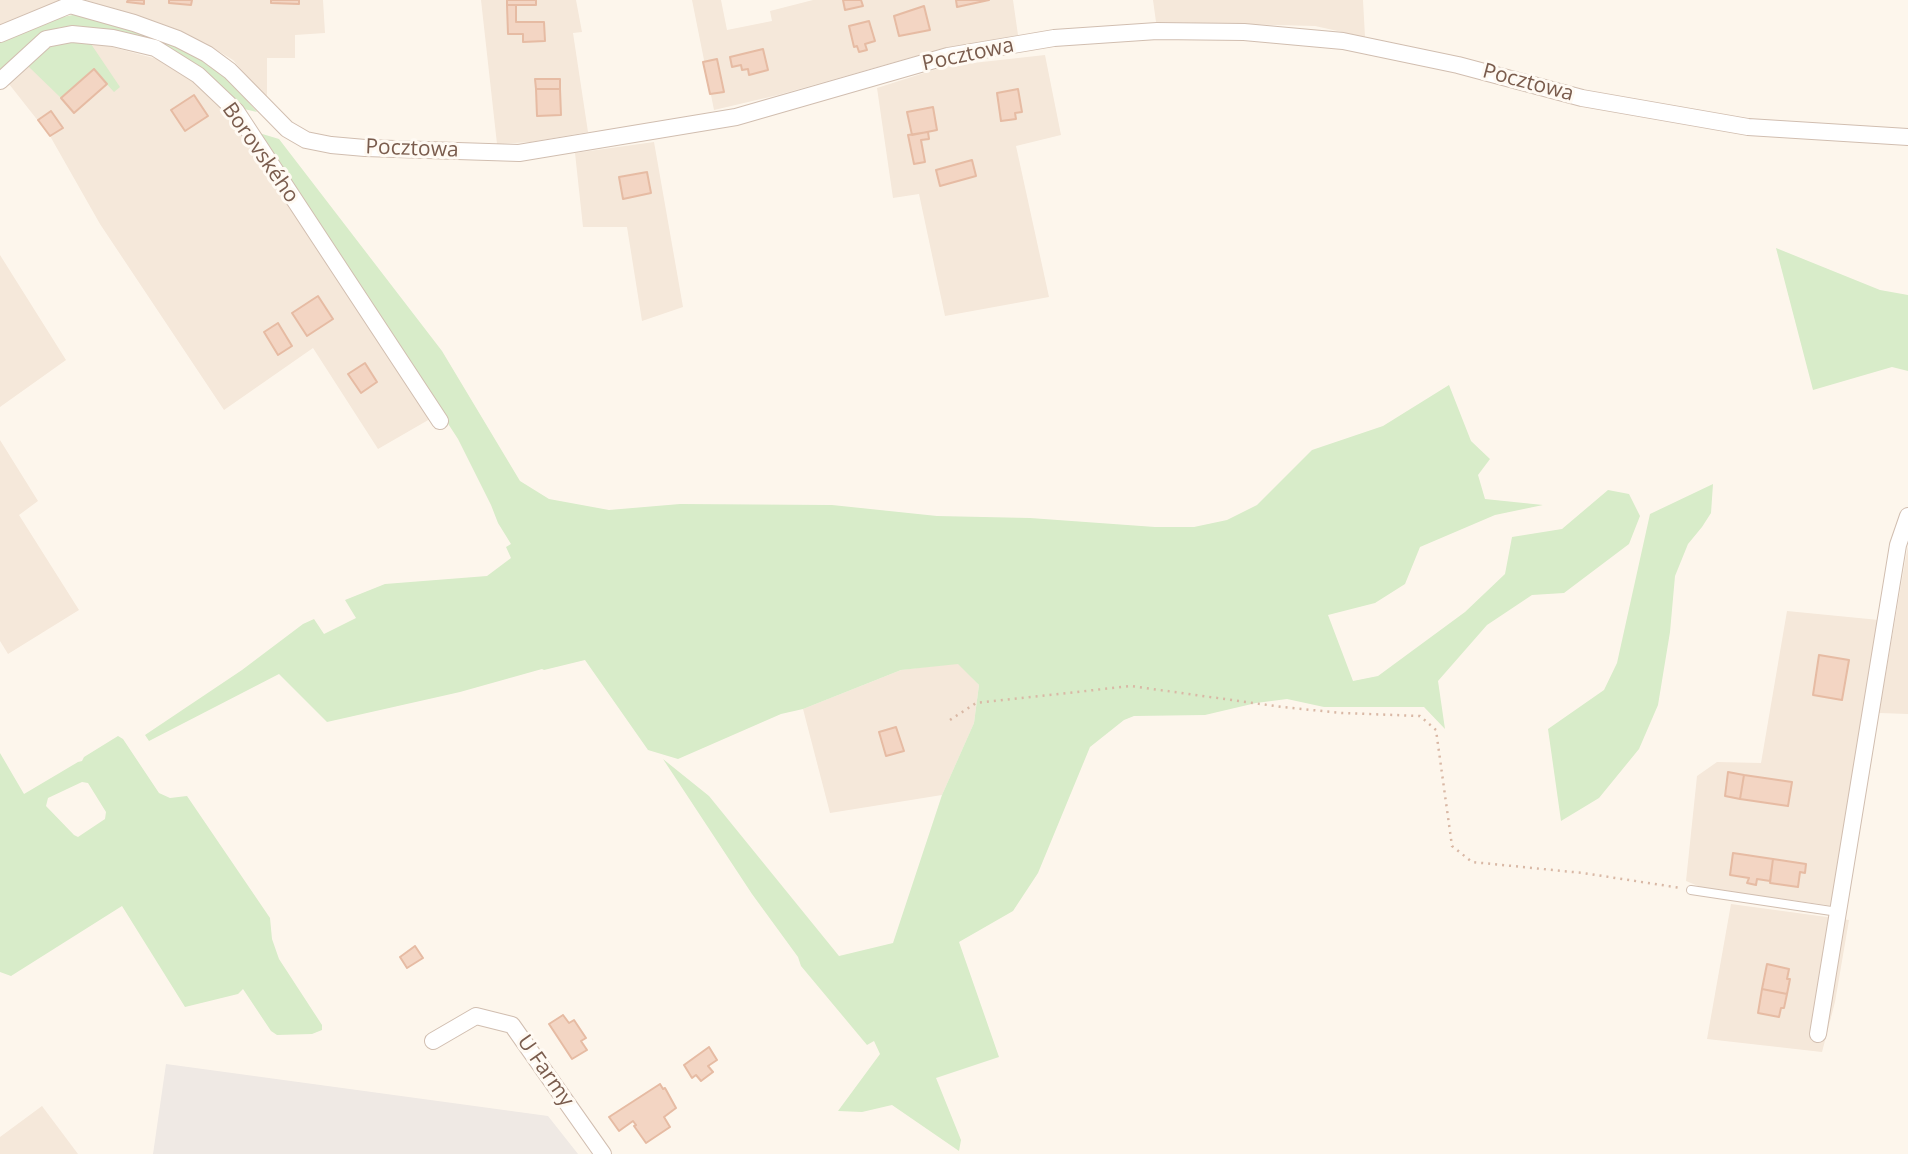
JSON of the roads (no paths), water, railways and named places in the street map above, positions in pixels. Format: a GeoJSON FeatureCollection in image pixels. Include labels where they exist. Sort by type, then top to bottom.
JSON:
{"type":"FeatureCollection","features":[{"type":"Feature","properties":{"kind":"street"},"geometry":{"type":"LineString","coordinates":[[0,34],[72,3]]}},
{"type":"Feature","properties":{"kind":"street","name":"Pocztowa"},"geometry":{"type":"LineString","coordinates":[[72,3],[178,39],[207,54],[230,71],[286,130],[306,140],[365,148],[519,153],[736,117],[948,56],[1054,38],[1157,31],[1244,33],[1343,41],[1458,65],[1582,98],[1748,127],[1908,137]]}},
{"type":"Feature","properties":{"kind":"street","name":"Borovského"},"geometry":{"type":"LineString","coordinates":[[0,81],[46,39],[72,34],[113,38],[155,48],[198,75],[236,111],[440,421]]}},
{"type":"Feature","properties":{"kind":"street"},"geometry":{"type":"LineString","coordinates":[[1818,1034],[1898,545],[1908,516]]}},
{"type":"Feature","properties":{"kind":"street","name":"U Farmy"},"geometry":{"type":"LineString","coordinates":[[433,1041],[476,1016],[512,1025],[603,1154]]}},
{"type":"Feature","properties":{"kind":"lane"},"geometry":{"type":"LineString","coordinates":[[1691,890],[1838,912]]}}]}
